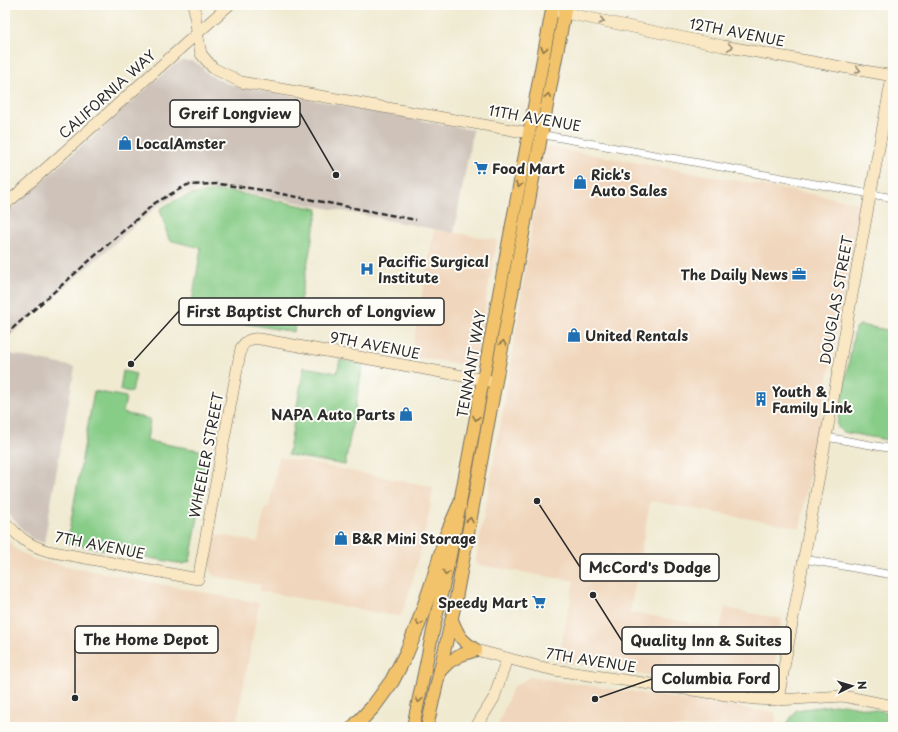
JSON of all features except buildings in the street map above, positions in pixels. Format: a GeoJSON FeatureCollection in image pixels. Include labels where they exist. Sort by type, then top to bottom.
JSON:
{"type":"FeatureCollection","features":[{"type":"Feature","properties":{"kind":"highway"},"geometry":{"type":"LineString","coordinates":[[354,727],[373,707],[392,681],[406,654],[418,625],[446,537],[459,507]]}},
{"type":"Feature","properties":{"kind":"main road","name":"TENNANT WAY"},"geometry":{"type":"LineString","coordinates":[[413,727],[450,556],[552,8]]}},
{"type":"Feature","properties":{"kind":"main road","name":"TENNANT WAY"},"geometry":{"type":"LineString","coordinates":[[427,727],[452,620],[565,9]]}},
{"type":"Feature","properties":{"kind":"main road"},"geometry":{"type":"LineString","coordinates":[[452,620],[458,635],[464,642],[476,650]]}},
{"type":"Feature","properties":{"kind":"main road"},"geometry":{"type":"LineString","coordinates":[[440,672],[449,662],[461,654],[476,650]]}},
{"type":"Feature","properties":{"kind":"street","name":"11TH AVENUE"},"geometry":{"type":"LineString","coordinates":[[194,5],[201,54],[213,68],[241,82],[893,198]]}},
{"type":"Feature","properties":{"kind":"street","name":"CALIFORNIA WAY"},"geometry":{"type":"LineString","coordinates":[[5,205],[229,5]]}},
{"type":"Feature","properties":{"kind":"street","name":"12TH AVENUE"},"geometry":{"type":"LineString","coordinates":[[552,8],[565,9],[724,46],[893,74]]}},
{"type":"Feature","properties":{"kind":"street","name":"DOUGLAS STREET"},"geometry":{"type":"LineString","coordinates":[[778,700],[893,74]]}},
{"type":"Feature","properties":{"kind":"street","name":"9TH AVENUE"},"geometry":{"type":"LineString","coordinates":[[248,339],[260,339],[496,382]]}},
{"type":"Feature","properties":{"kind":"street","name":"WHEELER STREET"},"geometry":{"type":"LineString","coordinates":[[198,579],[241,348],[248,339]]}},
{"type":"Feature","properties":{"kind":"street"},"geometry":{"type":"LineString","coordinates":[[826,436],[893,449]]}},
{"type":"Feature","properties":{"kind":"street","name":"7TH AVENUE"},"geometry":{"type":"LineString","coordinates":[[5,522],[26,542],[37,548],[198,579]]}},
{"type":"Feature","properties":{"kind":"street"},"geometry":{"type":"LineString","coordinates":[[804,558],[893,574]]}},
{"type":"Feature","properties":{"kind":"street","name":"7TH AVENUE"},"geometry":{"type":"LineString","coordinates":[[476,650],[554,670],[754,699],[778,700],[843,696],[893,706]]}},
{"type":"Feature","properties":{"kind":"street"},"geometry":{"type":"LineString","coordinates":[[476,727],[494,698],[507,658]]}},
{"type":"Feature","properties":{"kind":"shaded area"},"geometry":{"type":"Polygon","coordinates":[[[183,61],[192,61],[199,64],[209,75],[228,84],[473,130],[454,233],[229,189],[200,190],[179,195],[156,207],[5,340],[5,214],[172,66],[183,61]]]}},
{"type":"Feature","properties":{"kind":"shaded area"},"geometry":{"type":"Polygon","coordinates":[[[544,146],[861,203],[800,528],[650,501],[630,612],[720,628],[725,608],[782,619],[772,679],[768,687],[758,691],[558,662],[574,581],[475,564],[506,394],[544,146]]]}},
{"type":"Feature","properties":{"kind":"shaded area"},"geometry":{"type":"Polygon","coordinates":[[[434,229],[497,240],[475,362],[469,366],[411,356],[434,229]]]}},
{"type":"Feature","properties":{"kind":"shaded area"},"geometry":{"type":"Polygon","coordinates":[[[5,353],[75,367],[44,543],[32,539],[5,510],[5,353]]]}},
{"type":"Feature","properties":{"kind":"shaded area","name":"B&R Mini Storage"},"geometry":{"type":"Polygon","coordinates":[[[279,457],[434,487],[426,528],[410,590],[401,617],[260,591],[261,585],[222,578],[215,576],[211,571],[209,562],[215,534],[258,542],[265,507],[269,507],[279,457]]]}},
{"type":"Feature","properties":{"kind":"shaded area"},"geometry":{"type":"Polygon","coordinates":[[[5,537],[15,549],[35,560],[259,603],[236,727],[5,727],[5,537]]]}},
{"type":"Feature","properties":{"kind":"shaded area"},"geometry":{"type":"Polygon","coordinates":[[[530,677],[770,712],[775,711],[776,727],[497,727],[513,687],[530,677]]]}},
{"type":"Feature","properties":{"kind":"green space"},"geometry":{"type":"Polygon","coordinates":[[[217,191],[233,192],[318,209],[294,332],[190,314],[201,248],[169,240],[160,209],[187,196],[217,191]]]}},
{"type":"Feature","properties":{"kind":"green space"},"geometry":{"type":"Polygon","coordinates":[[[860,325],[893,331],[893,441],[843,432],[837,425],[855,329],[860,325]]]}},
{"type":"Feature","properties":{"kind":"green space"},"geometry":{"type":"Polygon","coordinates":[[[340,360],[363,364],[345,465],[288,455],[304,367],[337,373],[340,360]]]}},
{"type":"Feature","properties":{"kind":"green space"},"geometry":{"type":"Polygon","coordinates":[[[123,371],[136,374],[132,392],[120,390],[123,371]]]}},
{"type":"Feature","properties":{"kind":"green space"},"geometry":{"type":"Polygon","coordinates":[[[94,391],[126,397],[123,413],[150,419],[147,441],[210,452],[190,561],[183,564],[67,543],[94,391]]]}},
{"type":"Feature","properties":{"kind":"green space"},"geometry":{"type":"Polygon","coordinates":[[[843,704],[893,713],[893,727],[785,727],[796,710],[843,704]]]}},
{"type":"Feature","properties":{"kind":"railway"},"geometry":{"type":"LineString","coordinates":[[5,335],[155,203],[187,185],[219,184],[256,189],[416,220]]}},
{"type":"Feature","properties":{"kind":"place","name":"LocalAmster"},"geometry":{"type":"Point","coordinates":[125,143]}},
{"type":"Feature","properties":{"kind":"place","name":"Food Mart"},"geometry":{"type":"Point","coordinates":[481,168]}},
{"type":"Feature","properties":{"kind":"place","name":"Greif Longview"},"geometry":{"type":"Point","coordinates":[336,175]}},
{"type":"Feature","properties":{"kind":"place","name":"Rick's Auto Sales"},"geometry":{"type":"Point","coordinates":[580,182]}},
{"type":"Feature","properties":{"kind":"place","name":"Pacific Surgical Institute"},"geometry":{"type":"Point","coordinates":[367,269]}},
{"type":"Feature","properties":{"kind":"place","name":"The Daily News"},"geometry":{"type":"Point","coordinates":[799,274]}},
{"type":"Feature","properties":{"kind":"place","name":"United Rentals"},"geometry":{"type":"Point","coordinates":[574,335]}},
{"type":"Feature","properties":{"kind":"place","name":"First Baptist Church of Longview"},"geometry":{"type":"Point","coordinates":[131,364]}},
{"type":"Feature","properties":{"kind":"place","name":"Youth & Family Link"},"geometry":{"type":"Point","coordinates":[761,399]}},
{"type":"Feature","properties":{"kind":"place","name":"NAPA Auto Parts"},"geometry":{"type":"Point","coordinates":[406,414]}},
{"type":"Feature","properties":{"kind":"place","name":"McCord's Dodge"},"geometry":{"type":"Point","coordinates":[537,501]}},
{"type":"Feature","properties":{"kind":"place","name":"B&R Mini Storage"},"geometry":{"type":"Point","coordinates":[341,538]}},
{"type":"Feature","properties":{"kind":"place","name":"Quality Inn & Suites"},"geometry":{"type":"Point","coordinates":[593,595]}},
{"type":"Feature","properties":{"kind":"place","name":"Speedy Mart"},"geometry":{"type":"Point","coordinates":[539,602]}},
{"type":"Feature","properties":{"kind":"place","name":"The Home Depot"},"geometry":{"type":"Point","coordinates":[75,698]}},
{"type":"Feature","properties":{"kind":"place","name":"Columbia Ford"},"geometry":{"type":"Point","coordinates":[595,699]}}]}
